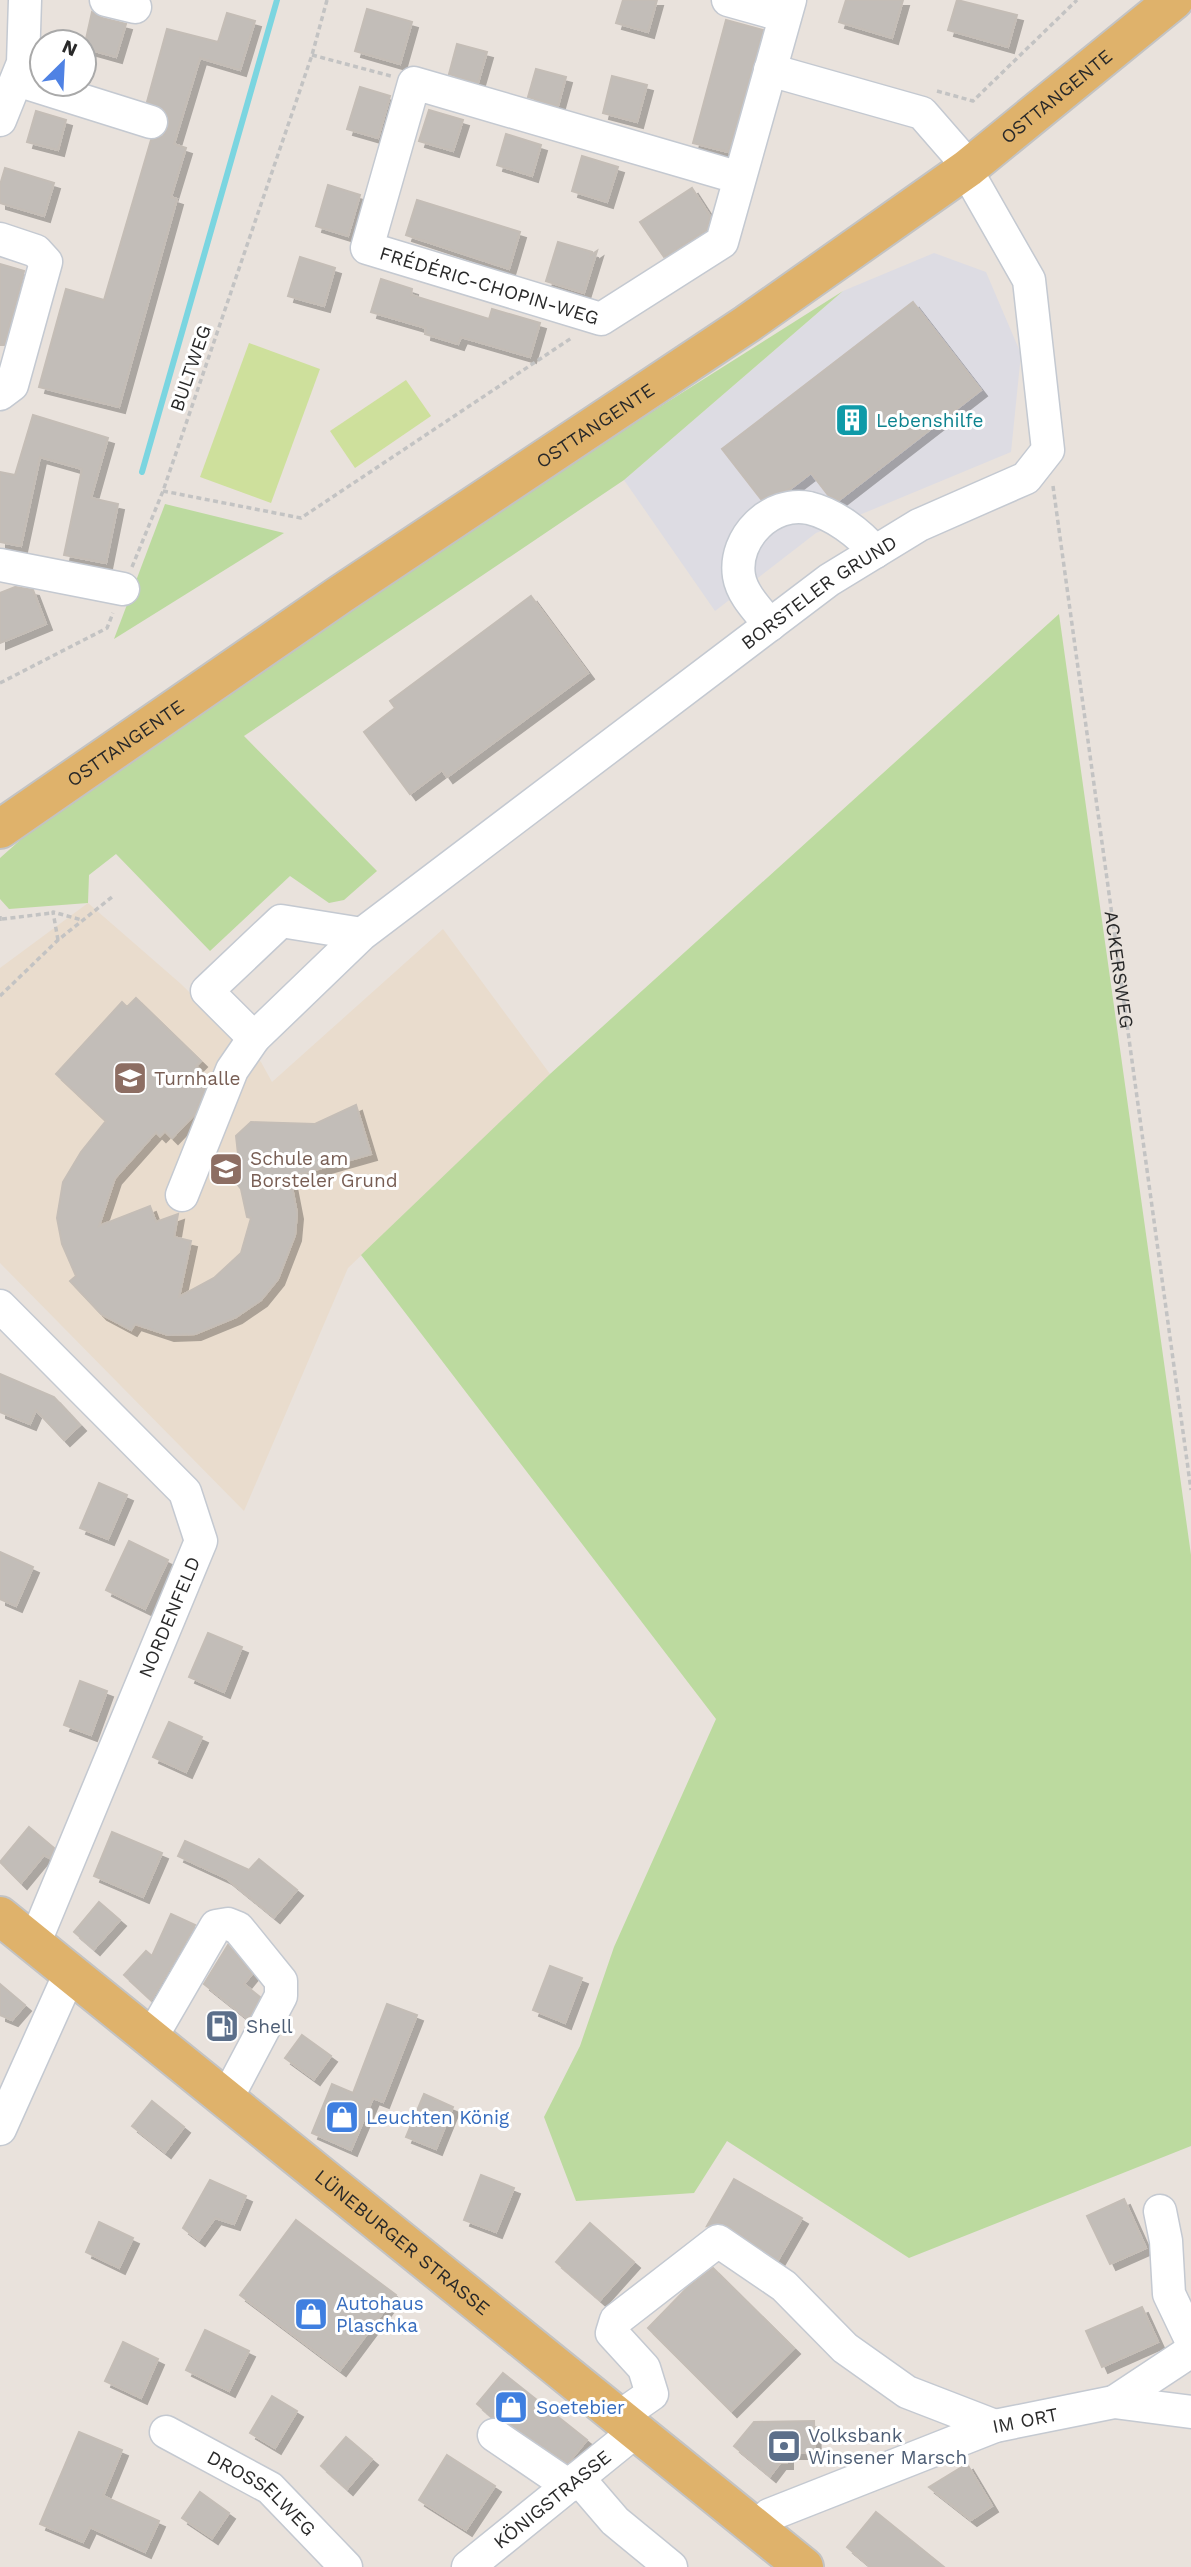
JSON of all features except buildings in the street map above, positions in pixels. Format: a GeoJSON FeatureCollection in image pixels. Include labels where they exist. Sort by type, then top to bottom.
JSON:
{"type":"FeatureCollection","features":[{"type":"Feature","properties":{"kind":"main road","name":"OSTTANGENTE"},"geometry":{"type":"LineString","coordinates":[[0,830],[341,594],[747,324],[968,168],[1174,0]]}},
{"type":"Feature","properties":{"kind":"main road","name":"LÜNEBURGER STRASSE"},"geometry":{"type":"LineString","coordinates":[[0,1916],[804,2567]]}},
{"type":"Feature","properties":{"kind":"street"},"geometry":{"type":"LineString","coordinates":[[0,120],[23,64],[25,0]]}},
{"type":"Feature","properties":{"kind":"street"},"geometry":{"type":"LineString","coordinates":[[414,83],[740,178],[788,8],[729,0]]}},
{"type":"Feature","properties":{"kind":"street"},"geometry":{"type":"LineString","coordinates":[[770,70],[922,113],[968,168],[1029,280],[1048,450]]}},
{"type":"Feature","properties":{"kind":"street"},"geometry":{"type":"LineString","coordinates":[[17,80],[151,122]]}},
{"type":"Feature","properties":{"kind":"street","name":"FRÉDÉRIC-CHOPIN-WEG"},"geometry":{"type":"LineString","coordinates":[[414,83],[367,248],[601,318],[722,242],[740,178]]}},
{"type":"Feature","properties":{"kind":"street"},"geometry":{"type":"LineString","coordinates":[[0,239],[36,251],[46,261],[12,385],[0,394]]}},
{"type":"Feature","properties":{"kind":"street","name":"BORSTELER GRUND"},"geometry":{"type":"LineString","coordinates":[[182,1195],[232,1070],[254,1038],[362,934],[829,580],[919,525],[1026,478],[1048,450]]}},
{"type":"Feature","properties":{"kind":"street"},"geometry":{"type":"LineString","coordinates":[[770,625],[749,600],[739,577],[739,559],[746,539],[761,519],[782,510],[808,508],[860,534],[875,552]]}},
{"type":"Feature","properties":{"kind":"street"},"geometry":{"type":"LineString","coordinates":[[0,565],[123,589]]}},
{"type":"Feature","properties":{"kind":"street"},"geometry":{"type":"LineString","coordinates":[[254,1038],[207,991],[281,921],[362,934]]}},
{"type":"Feature","properties":{"kind":"street","name":"NORDENFELD"},"geometry":{"type":"LineString","coordinates":[[0,1306],[185,1492],[201,1541],[34,1944]]}},
{"type":"Feature","properties":{"kind":"street"},"geometry":{"type":"LineString","coordinates":[[151,2038],[216,1926],[228,1924],[237,1928],[281,1981],[281,1996],[226,2100]]}},
{"type":"Feature","properties":{"kind":"street"},"geometry":{"type":"LineString","coordinates":[[0,2129],[70,1973]]}},
{"type":"Feature","properties":{"kind":"street"},"geometry":{"type":"LineString","coordinates":[[1114,2402],[1189,2355],[1168,2294],[1166,2241],[1160,2211]]}},
{"type":"Feature","properties":{"kind":"street","name":"KÖNIGSTRASSE"},"geometry":{"type":"LineString","coordinates":[[473,2565],[574,2482],[652,2394],[644,2368],[612,2333],[616,2320],[718,2241],[784,2286],[845,2348],[907,2392],[995,2426]]}},
{"type":"Feature","properties":{"kind":"street","name":"IM ORT"},"geometry":{"type":"LineString","coordinates":[[756,2528],[769,2515],[995,2426],[1114,2402],[1191,2412]]}},
{"type":"Feature","properties":{"kind":"street","name":"DROSSELWEG"},"geometry":{"type":"LineString","coordinates":[[166,2432],[270,2488],[346,2567]]}},
{"type":"Feature","properties":{"kind":"street"},"geometry":{"type":"LineString","coordinates":[[494,2435],[574,2482],[615,2521],[671,2567]]}},
{"type":"Feature","properties":{"kind":"path","name":"BULTWEG"},"geometry":{"type":"LineString","coordinates":[[0,683],[107,628],[163,491],[312,55],[327,0]]}},
{"type":"Feature","properties":{"kind":"path"},"geometry":{"type":"LineString","coordinates":[[934,90],[973,101],[1077,0]]}},
{"type":"Feature","properties":{"kind":"path"},"geometry":{"type":"LineString","coordinates":[[312,55],[414,83]]}},
{"type":"Feature","properties":{"kind":"path"},"geometry":{"type":"LineString","coordinates":[[163,491],[301,518],[601,318]]}},
{"type":"Feature","properties":{"kind":"path","name":"ACKERSWEG"},"geometry":{"type":"LineString","coordinates":[[1048,450],[1191,1490]]}},
{"type":"Feature","properties":{"kind":"path"},"geometry":{"type":"LineString","coordinates":[[0,996],[58,940],[111,898]]}},
{"type":"Feature","properties":{"kind":"path"},"geometry":{"type":"LineString","coordinates":[[1,919],[53,912],[82,920]]}},
{"type":"Feature","properties":{"kind":"path"},"geometry":{"type":"LineString","coordinates":[[53,912],[58,940]]}},
{"type":"Feature","properties":{"kind":"shaded area"},"geometry":{"type":"Polygon","coordinates":[[[934,253],[986,272],[1021,354],[1011,452],[816,533],[715,611],[624,480],[843,291],[934,253]]]}},
{"type":"Feature","properties":{"kind":"shaded area","name":"Schule am Borsteler Grund"},"geometry":{"type":"Polygon","coordinates":[[[88,903],[181,984],[261,1062],[272,1082],[443,929],[550,1074],[348,1268],[244,1511],[0,1263],[0,968],[88,903]]]}},
{"type":"Feature","properties":{"kind":"green space"},"geometry":{"type":"Polygon","coordinates":[[[843,291],[624,480],[244,736],[377,871],[344,900],[329,903],[290,876],[210,951],[116,854],[89,875],[88,903],[9,909],[0,899],[0,858],[64,801],[204,695],[843,291]]]}},
{"type":"Feature","properties":{"kind":"green space"},"geometry":{"type":"Polygon","coordinates":[[[249,343],[320,369],[271,503],[200,477],[249,343]]]}},
{"type":"Feature","properties":{"kind":"green space"},"geometry":{"type":"Polygon","coordinates":[[[406,380],[431,416],[355,468],[330,431],[406,380]]]}},
{"type":"Feature","properties":{"kind":"green space"},"geometry":{"type":"Polygon","coordinates":[[[165,504],[284,533],[114,639],[165,504]]]}},
{"type":"Feature","properties":{"kind":"green space"},"geometry":{"type":"Polygon","coordinates":[[[1059,614],[1191,1555],[1191,2146],[909,2258],[727,2141],[694,2193],[576,2201],[544,2117],[580,2046],[614,1947],[716,1719],[361,1255],[550,1074],[1059,614]]]}},
{"type":"Feature","properties":{"kind":"waterway"},"geometry":{"type":"LineString","coordinates":[[142,472],[277,0]]}},
{"type":"Feature","properties":{"kind":"place","name":"Lebenshilfe"},"geometry":{"type":"Point","coordinates":[852,420]}},
{"type":"Feature","properties":{"kind":"place","name":"Turnhalle"},"geometry":{"type":"Point","coordinates":[130,1078]}},
{"type":"Feature","properties":{"kind":"place","name":"Schule am Borsteler Grund"},"geometry":{"type":"Point","coordinates":[226,1169]}},
{"type":"Feature","properties":{"kind":"place","name":"Shell"},"geometry":{"type":"Point","coordinates":[222,2026]}},
{"type":"Feature","properties":{"kind":"place","name":"Leuchten König"},"geometry":{"type":"Point","coordinates":[342,2117]}},
{"type":"Feature","properties":{"kind":"place","name":"Autohaus Plaschka"},"geometry":{"type":"Point","coordinates":[311,2314]}},
{"type":"Feature","properties":{"kind":"place","name":"Soetebier"},"geometry":{"type":"Point","coordinates":[511,2407]}},
{"type":"Feature","properties":{"kind":"place","name":"Volksbank Winsener Marsch"},"geometry":{"type":"Point","coordinates":[784,2446]}}]}
